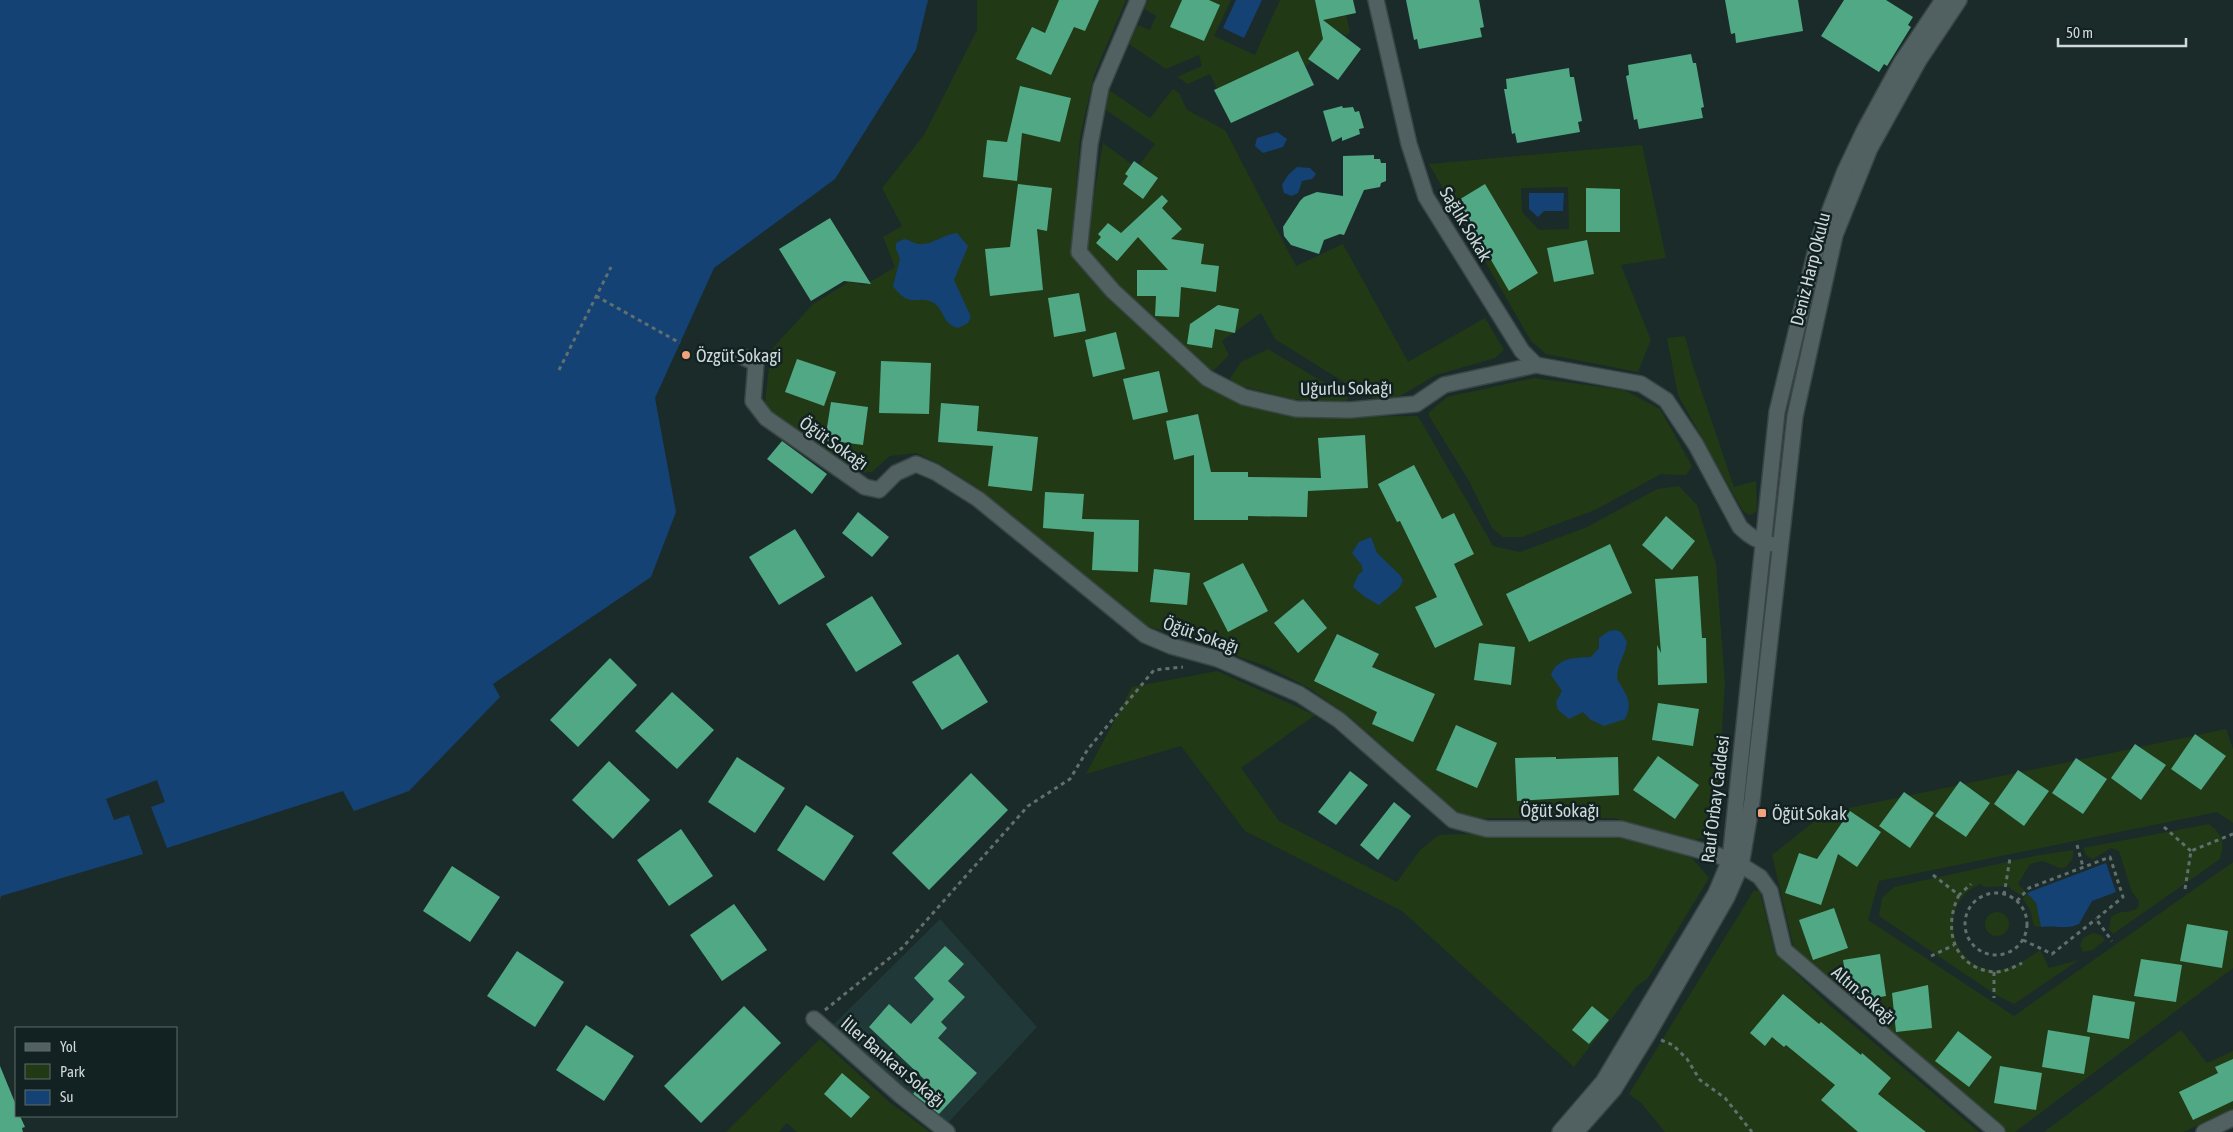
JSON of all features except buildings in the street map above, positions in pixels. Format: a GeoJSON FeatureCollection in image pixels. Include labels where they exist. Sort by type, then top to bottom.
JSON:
{"type":"FeatureCollection","features":[{"type":"Feature","properties":{"kind":"street","name":"Uğurlu Sokağı"},"geometry":{"type":"LineString","coordinates":[[1138,0],[1101,87],[1090,144],[1079,252],[1113,291],[1207,378],[1244,397],[1296,409],[1350,410],[1416,404],[1444,385],[1536,365],[1641,384],[1666,400],[1696,445],[1740,527],[1748,536],[1763,543],[1779,545]]}},
{"type":"Feature","properties":{"kind":"street","name":"Sağlık Sokak"},"geometry":{"type":"LineString","coordinates":[[1376,0],[1409,144],[1426,197],[1522,351],[1536,365]]}},
{"type":"Feature","properties":{"kind":"street","name":"Deniz Harp Okulu"},"geometry":{"type":"LineString","coordinates":[[1763,543],[1777,412],[1818,241],[1838,187],[1864,131],[1901,63],[1943,0]]}},
{"type":"Feature","properties":{"kind":"street","name":"Deniz Harp Okulu"},"geometry":{"type":"LineString","coordinates":[[1779,545],[1795,416],[1835,234],[1870,148],[1919,60],[1959,0]]}},
{"type":"Feature","properties":{"kind":"street","name":"Öğüt Sokağı"},"geometry":{"type":"LineString","coordinates":[[743,357],[756,363],[753,401],[766,418],[865,487],[879,490],[896,474],[916,464],[935,472],[978,499],[1146,635],[1171,646],[1218,659],[1281,686],[1299,694],[1339,720],[1453,820],[1487,829],[1621,829],[1735,863]]}},
{"type":"Feature","properties":{"kind":"street","name":"Rauf Orbay Caddesi"},"geometry":{"type":"LineString","coordinates":[[1560,1132],[1603,1082],[1735,863],[1763,543]]}},
{"type":"Feature","properties":{"kind":"street","name":"Rauf Orbay Caddesi"},"geometry":{"type":"LineString","coordinates":[[1576,1132],[1614,1089],[1727,897],[1752,801],[1779,545]]}},
{"type":"Feature","properties":{"kind":"street","name":"Altın Sokağı"},"geometry":{"type":"LineString","coordinates":[[1735,863],[1760,877],[1770,891],[1784,950],[1997,1132]]}},
{"type":"Feature","properties":{"kind":"street","name":"İller Bankası Sokağı"},"geometry":{"type":"LineString","coordinates":[[814,1019],[900,1095],[947,1132]]}},
{"type":"Feature","properties":{"kind":"street"},"geometry":{"type":"LineString","coordinates":[[2204,1132],[2233,1118]]}},
{"type":"Feature","properties":{"kind":"path"},"geometry":{"type":"LineString","coordinates":[[559,370],[611,266]]}},
{"type":"Feature","properties":{"kind":"path"},"geometry":{"type":"LineString","coordinates":[[596,296],[680,343]]}},
{"type":"Feature","properties":{"kind":"path"},"geometry":{"type":"LineString","coordinates":[[814,1019],[902,948],[1028,806],[1070,779],[1088,749],[1154,670],[1190,666]]}},
{"type":"Feature","properties":{"kind":"path"},"geometry":{"type":"LineString","coordinates":[[2164,827],[2191,851]]}},
{"type":"Feature","properties":{"kind":"path"},"geometry":{"type":"LineString","coordinates":[[2191,851],[2233,834]]}},
{"type":"Feature","properties":{"kind":"path"},"geometry":{"type":"LineString","coordinates":[[2077,845],[2083,867]]}},
{"type":"Feature","properties":{"kind":"path"},"geometry":{"type":"LineString","coordinates":[[2185,889],[2191,851]]}},
{"type":"Feature","properties":{"kind":"path"},"geometry":{"type":"LineString","coordinates":[[2017,901],[2029,888],[2110,857],[2123,897],[2052,954],[2023,940]]}},
{"type":"Feature","properties":{"kind":"path"},"geometry":{"type":"LineString","coordinates":[[2004,895],[2010,858]]}},
{"type":"Feature","properties":{"kind":"path"},"geometry":{"type":"LineString","coordinates":[[1933,875],[1959,895]]}},
{"type":"Feature","properties":{"kind":"path"},"geometry":{"type":"LineString","coordinates":[[1971,884],[1959,895],[1952,909],[1950,930],[1954,944],[1964,957],[1975,965],[1994,972],[2010,969],[2022,963]]}},
{"type":"Feature","properties":{"kind":"path"},"geometry":{"type":"LineString","coordinates":[[1989,894],[2004,895],[2017,901],[2024,910],[2027,920],[2027,930],[2023,940],[2007,953],[1988,954],[1971,943],[1967,934],[1967,914],[1972,905],[1989,894]]}},
{"type":"Feature","properties":{"kind":"path"},"geometry":{"type":"LineString","coordinates":[[2096,919],[2112,941]]}},
{"type":"Feature","properties":{"kind":"path"},"geometry":{"type":"LineString","coordinates":[[1931,956],[1954,944]]}},
{"type":"Feature","properties":{"kind":"path"},"geometry":{"type":"LineString","coordinates":[[1994,972],[1994,998]]}},
{"type":"Feature","properties":{"kind":"path"},"geometry":{"type":"LineString","coordinates":[[1648,1034],[1673,1045],[1687,1059],[1700,1080],[1725,1098],[1752,1132]]}},
{"type":"Feature","properties":{"kind":"shaded area"},"geometry":{"type":"Polygon","coordinates":[[[940,919],[1037,1027],[946,1125],[832,1026],[940,919]]]}},
{"type":"Feature","properties":{"kind":"green space"},"geometry":{"type":"Polygon","coordinates":[[[977,0],[1126,0],[1094,75],[1080,137],[1071,255],[1109,294],[1242,404],[1290,417],[1418,416],[1493,546],[1520,552],[1587,527],[1657,489],[1679,486],[1697,505],[1716,564],[1725,684],[1715,833],[1696,840],[1614,818],[1481,818],[1458,813],[1350,717],[1309,688],[1266,666],[1148,626],[979,489],[940,464],[916,453],[890,456],[872,472],[859,473],[771,414],[765,403],[771,350],[813,304],[849,282],[865,285],[895,267],[883,237],[902,226],[882,188],[924,135],[977,30],[977,0]]]}},
{"type":"Feature","properties":{"kind":"green space"},"geometry":{"type":"Polygon","coordinates":[[[1148,0],[1231,0],[1214,36],[1255,55],[1280,0],[1333,0],[1337,18],[1346,15],[1350,32],[1346,36],[1332,27],[1308,60],[1311,62],[1306,67],[1298,51],[1217,89],[1210,74],[1188,84],[1177,77],[1202,66],[1199,55],[1166,69],[1129,44],[1137,25],[1150,30],[1156,16],[1144,9],[1148,0]]]}},
{"type":"Feature","properties":{"kind":"green space"},"geometry":{"type":"Polygon","coordinates":[[[1173,89],[1179,93],[1187,110],[1225,130],[1296,266],[1343,244],[1408,362],[1485,318],[1504,350],[1495,358],[1436,375],[1400,396],[1379,400],[1363,394],[1275,339],[1261,313],[1222,341],[1229,355],[1211,373],[1119,285],[1085,247],[1103,143],[1137,168],[1155,144],[1106,110],[1109,90],[1150,118],[1173,89]]]}},
{"type":"Feature","properties":{"kind":"green space"},"geometry":{"type":"Polygon","coordinates":[[[1642,145],[1666,258],[1621,265],[1651,340],[1638,372],[1546,354],[1531,341],[1429,164],[1642,145]],[[1568,187],[1521,188],[1522,212],[1539,230],[1569,229],[1568,187]]]}},
{"type":"Feature","properties":{"kind":"green space"},"geometry":{"type":"Polygon","coordinates":[[[1685,336],[1693,366],[1734,487],[1756,481],[1757,511],[1750,515],[1743,511],[1678,395],[1667,338],[1685,336]]]}},
{"type":"Feature","properties":{"kind":"green space"},"geometry":{"type":"Polygon","coordinates":[[[1268,349],[1348,397],[1347,403],[1292,399],[1233,384],[1230,378],[1241,362],[1268,349]]]}},
{"type":"Feature","properties":{"kind":"green space"},"geometry":{"type":"Polygon","coordinates":[[[1534,378],[1624,390],[1660,409],[1692,466],[1686,475],[1661,474],[1595,510],[1522,537],[1503,537],[1492,528],[1469,481],[1429,416],[1429,412],[1447,397],[1534,378]]]}},
{"type":"Feature","properties":{"kind":"green space"},"geometry":{"type":"Polygon","coordinates":[[[1217,671],[1315,715],[1241,768],[1279,821],[1397,882],[1420,850],[1439,835],[1459,834],[1616,837],[1679,852],[1693,859],[1709,878],[1648,978],[1636,987],[1574,1067],[1402,911],[1245,831],[1181,746],[1086,774],[1132,687],[1217,671]]]}},
{"type":"Feature","properties":{"kind":"green space"},"geometry":{"type":"Polygon","coordinates":[[[2226,729],[2233,749],[2233,823],[2217,812],[1879,881],[1868,920],[2014,1016],[2233,862],[2233,968],[2015,1132],[2006,1132],[1795,953],[1772,855],[1825,813],[2226,729]]]}},
{"type":"Feature","properties":{"kind":"green space"},"geometry":{"type":"Polygon","coordinates":[[[2209,824],[2222,839],[2220,859],[2113,934],[2109,929],[2111,917],[2138,908],[2139,901],[2132,892],[2119,851],[2111,848],[2093,859],[2086,855],[2083,848],[2209,824]]]}},
{"type":"Feature","properties":{"kind":"green space"},"geometry":{"type":"Polygon","coordinates":[[[2073,850],[2072,859],[2064,868],[2042,861],[2030,864],[2018,884],[2025,891],[2020,895],[2007,886],[1984,887],[1981,884],[1966,893],[1957,905],[1953,920],[1954,934],[1960,948],[1969,960],[1982,968],[1998,970],[2009,968],[2040,950],[2049,968],[2079,960],[2014,1004],[1996,995],[1879,916],[1882,898],[1894,887],[2034,856],[2073,850]]]}},
{"type":"Feature","properties":{"kind":"green space"},"geometry":{"type":"Polygon","coordinates":[[[1754,890],[1760,892],[1775,953],[1827,1003],[1979,1132],[1665,1132],[1642,1104],[1629,1094],[1754,890]]]}},
{"type":"Feature","properties":{"kind":"green space"},"geometry":{"type":"Polygon","coordinates":[[[2027,893],[2036,903],[2041,927],[2034,926],[2030,910],[2023,899],[2027,893]]]}},
{"type":"Feature","properties":{"kind":"green space"},"geometry":{"type":"Polygon","coordinates":[[[1997,912],[2006,915],[2009,924],[2006,933],[1997,936],[1988,933],[1985,924],[1988,915],[1997,912]]]}},
{"type":"Feature","properties":{"kind":"green space"},"geometry":{"type":"Polygon","coordinates":[[[2093,933],[2101,935],[2105,940],[2093,950],[2083,952],[2080,945],[2083,938],[2093,933]]]}},
{"type":"Feature","properties":{"kind":"green space"},"geometry":{"type":"Polygon","coordinates":[[[2181,1030],[2207,1063],[2233,1051],[2233,1110],[2183,1132],[2044,1132],[2181,1030]]]}},
{"type":"Feature","properties":{"kind":"green space"},"geometry":{"type":"Polygon","coordinates":[[[820,1039],[889,1102],[930,1132],[797,1132],[787,1123],[779,1132],[726,1132],[820,1039]]]}},
{"type":"Feature","properties":{"kind":"water"},"geometry":{"type":"Polygon","coordinates":[[[0,0],[928,0],[916,50],[835,179],[714,268],[655,398],[676,512],[651,577],[493,684],[500,697],[409,791],[354,811],[343,791],[167,848],[151,807],[165,802],[157,780],[106,799],[114,820],[129,815],[143,854],[1,896],[0,900],[0,0]]]}},
{"type":"Feature","properties":{"kind":"water"},"geometry":{"type":"Polygon","coordinates":[[[1236,0],[1262,0],[1244,38],[1223,28],[1236,0]]]}},
{"type":"Feature","properties":{"kind":"water"},"geometry":{"type":"Polygon","coordinates":[[[1277,132],[1287,139],[1283,147],[1263,153],[1255,146],[1257,138],[1277,132]]]}},
{"type":"Feature","properties":{"kind":"water"},"geometry":{"type":"Polygon","coordinates":[[[1297,167],[1310,168],[1316,174],[1312,179],[1302,181],[1298,193],[1292,196],[1284,193],[1282,185],[1288,175],[1297,167]]]}},
{"type":"Feature","properties":{"kind":"water"},"geometry":{"type":"Polygon","coordinates":[[[1529,193],[1564,193],[1563,211],[1544,211],[1538,217],[1529,209],[1529,193]]]}},
{"type":"Feature","properties":{"kind":"water"},"geometry":{"type":"Polygon","coordinates":[[[957,233],[968,246],[954,280],[971,317],[968,323],[958,328],[946,320],[934,303],[928,300],[910,300],[905,298],[893,286],[900,259],[896,243],[904,239],[918,244],[927,244],[957,233]]]}},
{"type":"Feature","properties":{"kind":"water"},"geometry":{"type":"Polygon","coordinates":[[[1371,537],[1377,553],[1400,575],[1403,581],[1399,588],[1379,605],[1353,587],[1358,575],[1363,571],[1361,564],[1352,553],[1359,542],[1371,537]]]}},
{"type":"Feature","properties":{"kind":"water"},"geometry":{"type":"Polygon","coordinates":[[[1609,631],[1621,632],[1627,642],[1618,669],[1617,679],[1629,703],[1625,719],[1604,726],[1591,720],[1583,712],[1569,719],[1558,710],[1556,702],[1562,691],[1551,675],[1554,669],[1567,660],[1591,657],[1599,648],[1599,638],[1609,631]]]}},
{"type":"Feature","properties":{"kind":"water"},"geometry":{"type":"Polygon","coordinates":[[[2106,863],[2116,892],[2092,901],[2079,924],[2070,927],[2041,927],[2036,903],[2027,893],[2106,863]]]}},
{"type":"Feature","properties":{"kind":"place","name":"Özgüt Sokagi"},"geometry":{"type":"Point","coordinates":[686,355]}},
{"type":"Feature","properties":{"kind":"place","name":"Öğüt Sokak"},"geometry":{"type":"Point","coordinates":[1762,813]}}]}
